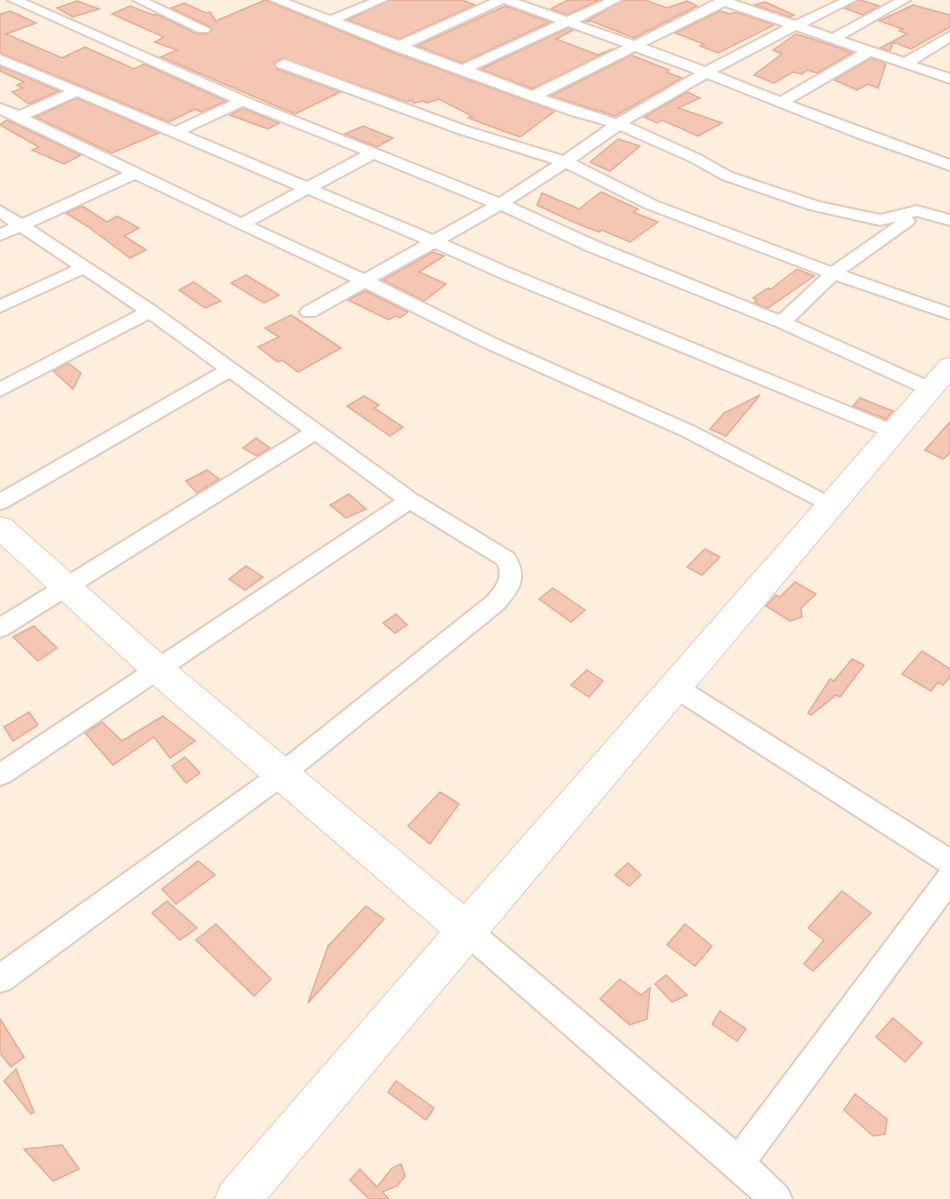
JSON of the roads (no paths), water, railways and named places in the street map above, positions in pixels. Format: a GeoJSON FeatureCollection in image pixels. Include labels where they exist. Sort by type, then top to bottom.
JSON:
{"type":"FeatureCollection","features":[{"type":"Feature","properties":{"kind":"main road"},"geometry":{"type":"LineString","coordinates":[[238,1199],[894,432],[942,381]]}},
{"type":"Feature","properties":{"kind":"main road"},"geometry":{"type":"LineString","coordinates":[[0,527],[157,669],[466,930]]}},
{"type":"Feature","properties":{"kind":"street"},"geometry":{"type":"LineString","coordinates":[[14,0],[243,101],[500,204],[592,246],[782,322],[942,381]]}},
{"type":"Feature","properties":{"kind":"street"},"geometry":{"type":"LineString","coordinates":[[139,0],[202,29]]}},
{"type":"Feature","properties":{"kind":"street"},"geometry":{"type":"LineString","coordinates":[[276,0],[576,112],[619,124],[695,158],[726,176],[815,206],[880,220],[917,212],[950,220]]}},
{"type":"Feature","properties":{"kind":"street"},"geometry":{"type":"LineString","coordinates":[[331,20],[381,0]]}},
{"type":"Feature","properties":{"kind":"street"},"geometry":{"type":"LineString","coordinates":[[398,47],[501,0]]}},
{"type":"Feature","properties":{"kind":"street"},"geometry":{"type":"LineString","coordinates":[[506,0],[634,46],[861,134],[950,165]]}},
{"type":"Feature","properties":{"kind":"street"},"geometry":{"type":"LineString","coordinates":[[462,70],[615,0]]}},
{"type":"Feature","properties":{"kind":"street"},"geometry":{"type":"LineString","coordinates":[[533,96],[724,0],[950,79]]}},
{"type":"Feature","properties":{"kind":"street"},"geometry":{"type":"LineString","coordinates":[[309,312],[500,204],[565,162],[631,114],[795,25],[850,0]]}},
{"type":"Feature","properties":{"kind":"street"},"geometry":{"type":"LineString","coordinates":[[833,39],[904,0]]}},
{"type":"Feature","properties":{"kind":"street"},"geometry":{"type":"LineString","coordinates":[[904,64],[950,36]]}},
{"type":"Feature","properties":{"kind":"street"},"geometry":{"type":"LineString","coordinates":[[781,102],[868,51]]}},
{"type":"Feature","properties":{"kind":"street"},"geometry":{"type":"LineString","coordinates":[[0,59],[505,273],[894,432]]}},
{"type":"Feature","properties":{"kind":"street"},"geometry":{"type":"LineString","coordinates":[[283,64],[463,130],[565,162],[652,205],[833,274],[950,314]]}},
{"type":"Feature","properties":{"kind":"street"},"geometry":{"type":"LineString","coordinates":[[18,117],[77,91]]}},
{"type":"Feature","properties":{"kind":"street"},"geometry":{"type":"LineString","coordinates":[[176,132],[243,101]]}},
{"type":"Feature","properties":{"kind":"street"},"geometry":{"type":"LineString","coordinates":[[0,108],[365,281],[490,343],[688,431],[831,506]]}},
{"type":"Feature","properties":{"kind":"street"},"geometry":{"type":"LineString","coordinates":[[241,224],[371,153]]}},
{"type":"Feature","properties":{"kind":"street"},"geometry":{"type":"LineString","coordinates":[[0,235],[135,173]]}},
{"type":"Feature","properties":{"kind":"street"},"geometry":{"type":"LineString","coordinates":[[0,211],[150,311],[410,500],[506,559],[513,575],[507,589],[495,603],[282,774],[0,979]]}},
{"type":"Feature","properties":{"kind":"street"},"geometry":{"type":"LineString","coordinates":[[782,322],[833,274],[883,236],[903,225],[917,212]]}},
{"type":"Feature","properties":{"kind":"street"},"geometry":{"type":"LineString","coordinates":[[0,308],[83,268]]}},
{"type":"Feature","properties":{"kind":"street"},"geometry":{"type":"LineString","coordinates":[[0,390],[150,311]]}},
{"type":"Feature","properties":{"kind":"street"},"geometry":{"type":"LineString","coordinates":[[0,502],[231,369]]}},
{"type":"Feature","properties":{"kind":"street"},"geometry":{"type":"LineString","coordinates":[[0,628],[317,431]]}},
{"type":"Feature","properties":{"kind":"street"},"geometry":{"type":"LineString","coordinates":[[0,775],[410,500]]}},
{"type":"Feature","properties":{"kind":"street"},"geometry":{"type":"LineString","coordinates":[[675,687],[950,862]]}},
{"type":"Feature","properties":{"kind":"street"},"geometry":{"type":"LineString","coordinates":[[738,1163],[950,878]]}},
{"type":"Feature","properties":{"kind":"street"},"geometry":{"type":"LineString","coordinates":[[466,930],[738,1163],[776,1199]]}}]}
